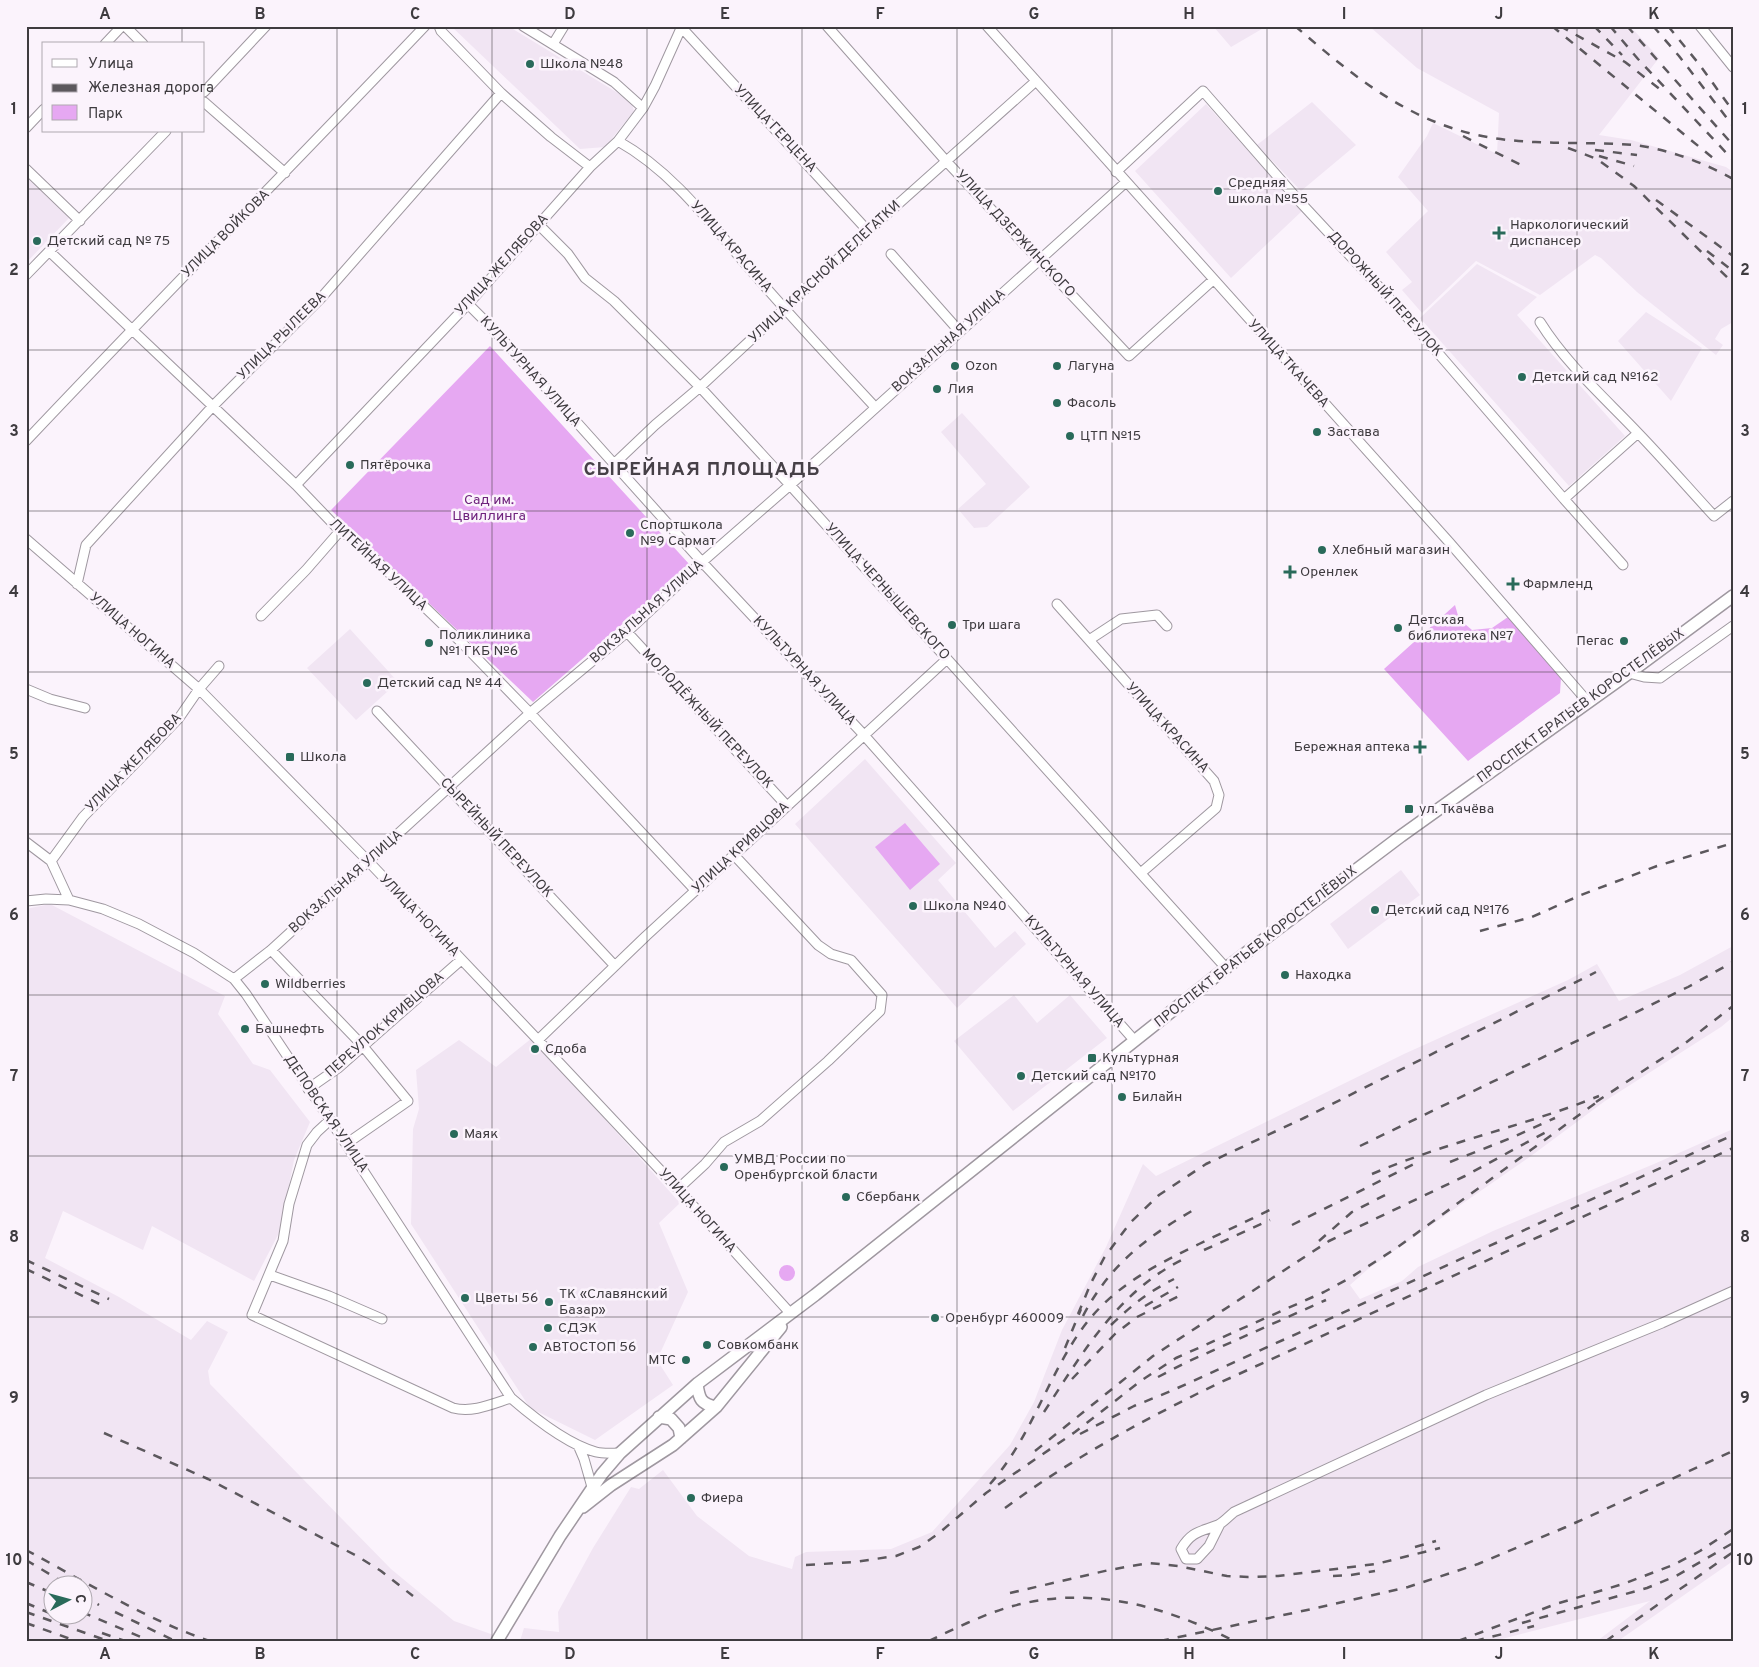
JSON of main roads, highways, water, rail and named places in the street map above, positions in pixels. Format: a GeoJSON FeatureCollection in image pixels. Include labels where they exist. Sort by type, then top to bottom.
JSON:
{"type":"FeatureCollection","features":[{"type":"Feature","properties":{"kind":"main road","name":"ПРОСПЕКТ БРАТЬЕВ КОРОСТЕЛЁВЫХ"},"geometry":{"type":"LineString","coordinates":[[497,1641],[555,1544],[592,1487],[620,1453],[697,1384],[791,1314],[1226,968],[1401,836],[1630,673],[1733,596]]}},
{"type":"Feature","properties":{"kind":"main road","name":"ПРОСПЕКТ БРАТЬЕВ КОРОСТЕЛЁВЫХ"},"geometry":{"type":"LineString","coordinates":[[576,1513],[611,1485],[673,1446],[716,1407],[791,1314]]}},
{"type":"Feature","properties":{"kind":"main road"},"geometry":{"type":"LineString","coordinates":[[697,1384],[699,1396],[705,1405],[716,1407]]}},
{"type":"Feature","properties":{"kind":"main road"},"geometry":{"type":"LineString","coordinates":[[659,1417],[671,1419],[680,1428],[681,1438]]}},
{"type":"Feature","properties":{"kind":"railway"},"geometry":{"type":"LineString","coordinates":[[1295,26],[1338,62],[1382,94],[1405,108],[1455,129],[1482,136],[1520,141],[1633,145],[1658,149],[1710,167],[1733,179]]}},
{"type":"Feature","properties":{"kind":"railway"},"geometry":{"type":"LineString","coordinates":[[1552,26],[1719,163]]}},
{"type":"Feature","properties":{"kind":"railway"},"geometry":{"type":"LineString","coordinates":[[1560,26],[1625,62],[1661,90]]}},
{"type":"Feature","properties":{"kind":"railway"},"geometry":{"type":"LineString","coordinates":[[1594,26],[1622,55]]}},
{"type":"Feature","properties":{"kind":"railway"},"geometry":{"type":"LineString","coordinates":[[1610,26],[1638,59],[1733,160]]}},
{"type":"Feature","properties":{"kind":"railway"},"geometry":{"type":"LineString","coordinates":[[1627,26],[1733,145]]}},
{"type":"Feature","properties":{"kind":"railway"},"geometry":{"type":"LineString","coordinates":[[1653,26],[1679,56],[1733,126]]}},
{"type":"Feature","properties":{"kind":"railway"},"geometry":{"type":"LineString","coordinates":[[1668,26],[1699,64],[1733,111]]}},
{"type":"Feature","properties":{"kind":"railway"},"geometry":{"type":"LineString","coordinates":[[1463,136],[1523,166]]}},
{"type":"Feature","properties":{"kind":"railway"},"geometry":{"type":"LineString","coordinates":[[1568,148],[1597,159],[1634,186],[1733,283]]}},
{"type":"Feature","properties":{"kind":"railway"},"geometry":{"type":"LineString","coordinates":[[1595,150],[1637,155]]}},
{"type":"Feature","properties":{"kind":"railway"},"geometry":{"type":"LineString","coordinates":[[1599,156],[1634,166]]}},
{"type":"Feature","properties":{"kind":"railway"},"geometry":{"type":"LineString","coordinates":[[1656,200],[1733,256]]}},
{"type":"Feature","properties":{"kind":"railway"},"geometry":{"type":"LineString","coordinates":[[1707,251],[1733,271]]}},
{"type":"Feature","properties":{"kind":"railway"},"geometry":{"type":"LineString","coordinates":[[1480,931],[1532,917],[1581,895],[1657,866],[1733,843]]}},
{"type":"Feature","properties":{"kind":"railway"},"geometry":{"type":"LineString","coordinates":[[1360,1146],[1688,987],[1733,962]]}},
{"type":"Feature","properties":{"kind":"railway"},"geometry":{"type":"LineString","coordinates":[[1078,1314],[1104,1258],[1130,1223],[1159,1195],[1206,1164],[1306,1117],[1596,972]]}},
{"type":"Feature","properties":{"kind":"railway"},"geometry":{"type":"LineString","coordinates":[[1596,1102],[1684,1044],[1733,1006]]}},
{"type":"Feature","properties":{"kind":"railway"},"geometry":{"type":"LineString","coordinates":[[1372,1174],[1428,1153],[1571,1107],[1599,1096]]}},
{"type":"Feature","properties":{"kind":"railway"},"geometry":{"type":"LineString","coordinates":[[806,1565],[854,1562],[896,1556],[919,1547],[938,1534],[986,1493],[1075,1432],[1142,1380],[1176,1358],[1324,1292],[1350,1278],[1395,1249],[1601,1099]]}},
{"type":"Feature","properties":{"kind":"railway"},"geometry":{"type":"LineString","coordinates":[[1450,1162],[1555,1118]]}},
{"type":"Feature","properties":{"kind":"railway"},"geometry":{"type":"LineString","coordinates":[[1035,1451],[1153,1356],[1329,1241],[1465,1176],[1546,1132]]}},
{"type":"Feature","properties":{"kind":"railway"},"geometry":{"type":"LineString","coordinates":[[1080,1434],[1134,1406],[1171,1391],[1733,1135]]}},
{"type":"Feature","properties":{"kind":"railway"},"geometry":{"type":"LineString","coordinates":[[1005,1508],[1082,1457],[1135,1426],[1217,1384],[1733,1148]]}},
{"type":"Feature","properties":{"kind":"railway"},"geometry":{"type":"LineString","coordinates":[[1292,1225],[1414,1164]]}},
{"type":"Feature","properties":{"kind":"railway"},"geometry":{"type":"LineString","coordinates":[[1319,1241],[1352,1212],[1389,1193]]}},
{"type":"Feature","properties":{"kind":"railway"},"geometry":{"type":"LineString","coordinates":[[1083,1316],[1105,1281],[1118,1266],[1162,1229],[1197,1208]]}},
{"type":"Feature","properties":{"kind":"railway"},"geometry":{"type":"LineString","coordinates":[[990,1484],[1018,1445],[1074,1340],[1088,1321],[1112,1296],[1153,1268],[1274,1208]]}},
{"type":"Feature","properties":{"kind":"railway"},"geometry":{"type":"LineString","coordinates":[[1204,1250],[1270,1220]]}},
{"type":"Feature","properties":{"kind":"railway"},"geometry":{"type":"LineString","coordinates":[[1044,1412],[1089,1345],[1123,1304],[1142,1286],[1164,1270],[1188,1257]]}},
{"type":"Feature","properties":{"kind":"railway"},"geometry":{"type":"LineString","coordinates":[[26,1260],[109,1299]]}},
{"type":"Feature","properties":{"kind":"railway"},"geometry":{"type":"LineString","coordinates":[[26,1269],[106,1307]]}},
{"type":"Feature","properties":{"kind":"railway"},"geometry":{"type":"LineString","coordinates":[[1111,1325],[1141,1299],[1174,1279]]}},
{"type":"Feature","properties":{"kind":"railway"},"geometry":{"type":"LineString","coordinates":[[1145,1306],[1178,1287]]}},
{"type":"Feature","properties":{"kind":"railway"},"geometry":{"type":"LineString","coordinates":[[1072,1379],[1115,1334],[1137,1317],[1181,1295]]}},
{"type":"Feature","properties":{"kind":"railway"},"geometry":{"type":"LineString","coordinates":[[1158,1377],[1187,1362],[1326,1300]]}},
{"type":"Feature","properties":{"kind":"railway"},"geometry":{"type":"LineString","coordinates":[[1065,1348],[1081,1309]]}},
{"type":"Feature","properties":{"kind":"railway"},"geometry":{"type":"LineString","coordinates":[[104,1433],[208,1479],[357,1556],[381,1571],[413,1596]]}},
{"type":"Feature","properties":{"kind":"railway"},"geometry":{"type":"LineString","coordinates":[[1160,1641],[1408,1587],[1478,1564],[1566,1527],[1733,1451]]}},
{"type":"Feature","properties":{"kind":"railway"},"geometry":{"type":"LineString","coordinates":[[1458,1641],[1556,1604],[1623,1584],[1673,1565],[1700,1551],[1733,1529]]}},
{"type":"Feature","properties":{"kind":"railway"},"geometry":{"type":"LineString","coordinates":[[1415,1547],[1436,1541]]}},
{"type":"Feature","properties":{"kind":"railway"},"geometry":{"type":"LineString","coordinates":[[1522,1623],[1647,1588],[1676,1576],[1733,1543]]}},
{"type":"Feature","properties":{"kind":"railway"},"geometry":{"type":"LineString","coordinates":[[1010,1593],[1109,1570],[1149,1563],[1178,1566],[1227,1576],[1278,1576],[1376,1564],[1440,1548]]}},
{"type":"Feature","properties":{"kind":"railway"},"geometry":{"type":"LineString","coordinates":[[26,1550],[139,1611],[210,1641]]}},
{"type":"Feature","properties":{"kind":"railway"},"geometry":{"type":"LineString","coordinates":[[1606,1641],[1733,1552]]}},
{"type":"Feature","properties":{"kind":"railway"},"geometry":{"type":"LineString","coordinates":[[26,1560],[49,1574]]}},
{"type":"Feature","properties":{"kind":"railway"},"geometry":{"type":"LineString","coordinates":[[1333,1576],[1375,1571]]}},
{"type":"Feature","properties":{"kind":"railway"},"geometry":{"type":"LineString","coordinates":[[26,1582],[42,1589]]}},
{"type":"Feature","properties":{"kind":"railway"},"geometry":{"type":"LineString","coordinates":[[929,1641],[1002,1609],[1042,1600],[1070,1598],[1126,1602],[1154,1609],[1181,1618],[1234,1641]]}},
{"type":"Feature","properties":{"kind":"railway"},"geometry":{"type":"LineString","coordinates":[[92,1601],[99,1605]]}},
{"type":"Feature","properties":{"kind":"railway"},"geometry":{"type":"LineString","coordinates":[[26,1603],[42,1610]]}},
{"type":"Feature","properties":{"kind":"railway"},"geometry":{"type":"LineString","coordinates":[[26,1612],[108,1641]]}},
{"type":"Feature","properties":{"kind":"railway"},"geometry":{"type":"LineString","coordinates":[[115,1612],[175,1641]]}},
{"type":"Feature","properties":{"kind":"railway"},"geometry":{"type":"LineString","coordinates":[[92,1616],[150,1641]]}},
{"type":"Feature","properties":{"kind":"railway"},"geometry":{"type":"LineString","coordinates":[[26,1623],[76,1641]]}},
{"type":"Feature","properties":{"kind":"railway"},"geometry":{"type":"LineString","coordinates":[[1475,1641],[1534,1626]]}},
{"type":"Feature","properties":{"kind":"railway"},"geometry":{"type":"LineString","coordinates":[[102,1633],[125,1641]]}},
{"type":"Feature","properties":{"kind":"place","name":"Школа №48"},"geometry":{"type":"Point","coordinates":[530,64]}},
{"type":"Feature","properties":{"kind":"place","name":"Средняя школа №55"},"geometry":{"type":"Point","coordinates":[1218,191]}},
{"type":"Feature","properties":{"kind":"place","name":"Наркологический диспансер"},"geometry":{"type":"Point","coordinates":[1499,233]}},
{"type":"Feature","properties":{"kind":"place","name":"Детский сад № 75"},"geometry":{"type":"Point","coordinates":[37,241]}},
{"type":"Feature","properties":{"kind":"place","name":"Ozon"},"geometry":{"type":"Point","coordinates":[955,366]}},
{"type":"Feature","properties":{"kind":"place","name":"Лагуна"},"geometry":{"type":"Point","coordinates":[1057,366]}},
{"type":"Feature","properties":{"kind":"place","name":"Детский сад №162"},"geometry":{"type":"Point","coordinates":[1522,377]}},
{"type":"Feature","properties":{"kind":"place","name":"Лия"},"geometry":{"type":"Point","coordinates":[937,389]}},
{"type":"Feature","properties":{"kind":"place","name":"Фасоль"},"geometry":{"type":"Point","coordinates":[1057,403]}},
{"type":"Feature","properties":{"kind":"place","name":"Застава"},"geometry":{"type":"Point","coordinates":[1317,432]}},
{"type":"Feature","properties":{"kind":"place","name":"ЦТП №15"},"geometry":{"type":"Point","coordinates":[1070,436]}},
{"type":"Feature","properties":{"kind":"place","name":"Пятёрочка"},"geometry":{"type":"Point","coordinates":[350,465]}},
{"type":"Feature","properties":{"kind":"place","name":"Спортшкола №9 Сармат"},"geometry":{"type":"Point","coordinates":[630,533]}},
{"type":"Feature","properties":{"kind":"place","name":"Хлебный магазин"},"geometry":{"type":"Point","coordinates":[1322,550]}},
{"type":"Feature","properties":{"kind":"place","name":"Оренлек"},"geometry":{"type":"Point","coordinates":[1290,572]}},
{"type":"Feature","properties":{"kind":"place","name":"Фармленд"},"geometry":{"type":"Point","coordinates":[1513,584]}},
{"type":"Feature","properties":{"kind":"place","name":"Три шага"},"geometry":{"type":"Point","coordinates":[952,625]}},
{"type":"Feature","properties":{"kind":"place","name":"Детская библиотека №7"},"geometry":{"type":"Point","coordinates":[1398,628]}},
{"type":"Feature","properties":{"kind":"place","name":"Пегас"},"geometry":{"type":"Point","coordinates":[1624,641]}},
{"type":"Feature","properties":{"kind":"place","name":"Поликлиника №1 ГКБ №6"},"geometry":{"type":"Point","coordinates":[429,643]}},
{"type":"Feature","properties":{"kind":"place","name":"Детский сад № 44"},"geometry":{"type":"Point","coordinates":[367,683]}},
{"type":"Feature","properties":{"kind":"place","name":"Бережная аптека"},"geometry":{"type":"Point","coordinates":[1420,747]}},
{"type":"Feature","properties":{"kind":"place","name":"Школа"},"geometry":{"type":"Point","coordinates":[290,757]}},
{"type":"Feature","properties":{"kind":"place","name":"ул. Ткачёва"},"geometry":{"type":"Point","coordinates":[1409,809]}},
{"type":"Feature","properties":{"kind":"place","name":"Школа №40"},"geometry":{"type":"Point","coordinates":[913,906]}},
{"type":"Feature","properties":{"kind":"place","name":"Детский сад №176"},"geometry":{"type":"Point","coordinates":[1375,910]}},
{"type":"Feature","properties":{"kind":"place","name":"Находка"},"geometry":{"type":"Point","coordinates":[1285,975]}},
{"type":"Feature","properties":{"kind":"place","name":"Wildberries"},"geometry":{"type":"Point","coordinates":[265,984]}},
{"type":"Feature","properties":{"kind":"place","name":"Башнефть"},"geometry":{"type":"Point","coordinates":[245,1029]}},
{"type":"Feature","properties":{"kind":"place","name":"Сдоба"},"geometry":{"type":"Point","coordinates":[535,1049]}},
{"type":"Feature","properties":{"kind":"place","name":"Культурная"},"geometry":{"type":"Point","coordinates":[1092,1058]}},
{"type":"Feature","properties":{"kind":"place","name":"Детский сад №170"},"geometry":{"type":"Point","coordinates":[1021,1076]}},
{"type":"Feature","properties":{"kind":"place","name":"Билайн"},"geometry":{"type":"Point","coordinates":[1122,1097]}},
{"type":"Feature","properties":{"kind":"place","name":"Маяк"},"geometry":{"type":"Point","coordinates":[454,1134]}},
{"type":"Feature","properties":{"kind":"place","name":"УМВД России по Оренбургской бласти"},"geometry":{"type":"Point","coordinates":[724,1167]}},
{"type":"Feature","properties":{"kind":"place","name":"Сбербанк"},"geometry":{"type":"Point","coordinates":[846,1197]}},
{"type":"Feature","properties":{"kind":"place","name":"Цветы 56"},"geometry":{"type":"Point","coordinates":[465,1298]}},
{"type":"Feature","properties":{"kind":"place","name":"ТК «Славянский Базар»"},"geometry":{"type":"Point","coordinates":[549,1302]}},
{"type":"Feature","properties":{"kind":"place","name":"Оренбург 460009"},"geometry":{"type":"Point","coordinates":[935,1318]}},
{"type":"Feature","properties":{"kind":"place","name":"СДЭК"},"geometry":{"type":"Point","coordinates":[548,1328]}},
{"type":"Feature","properties":{"kind":"place","name":"Совкомбанк"},"geometry":{"type":"Point","coordinates":[707,1345]}},
{"type":"Feature","properties":{"kind":"place","name":"АВТОСТОП 56"},"geometry":{"type":"Point","coordinates":[533,1347]}},
{"type":"Feature","properties":{"kind":"place","name":"МТС"},"geometry":{"type":"Point","coordinates":[686,1360]}},
{"type":"Feature","properties":{"kind":"place","name":"Фиера"},"geometry":{"type":"Point","coordinates":[691,1498]}},
{"type":"Feature","properties":{"kind":"district","name":"СЫРЕЙНАЯ ПЛОЩАДЬ"},"geometry":{"type":"Point","coordinates":[702,470]}},
{"type":"Feature","properties":{"kind":"park label","name":"Сад им. Цвиллинга"},"geometry":{"type":"Point","coordinates":[489,508]}}]}
